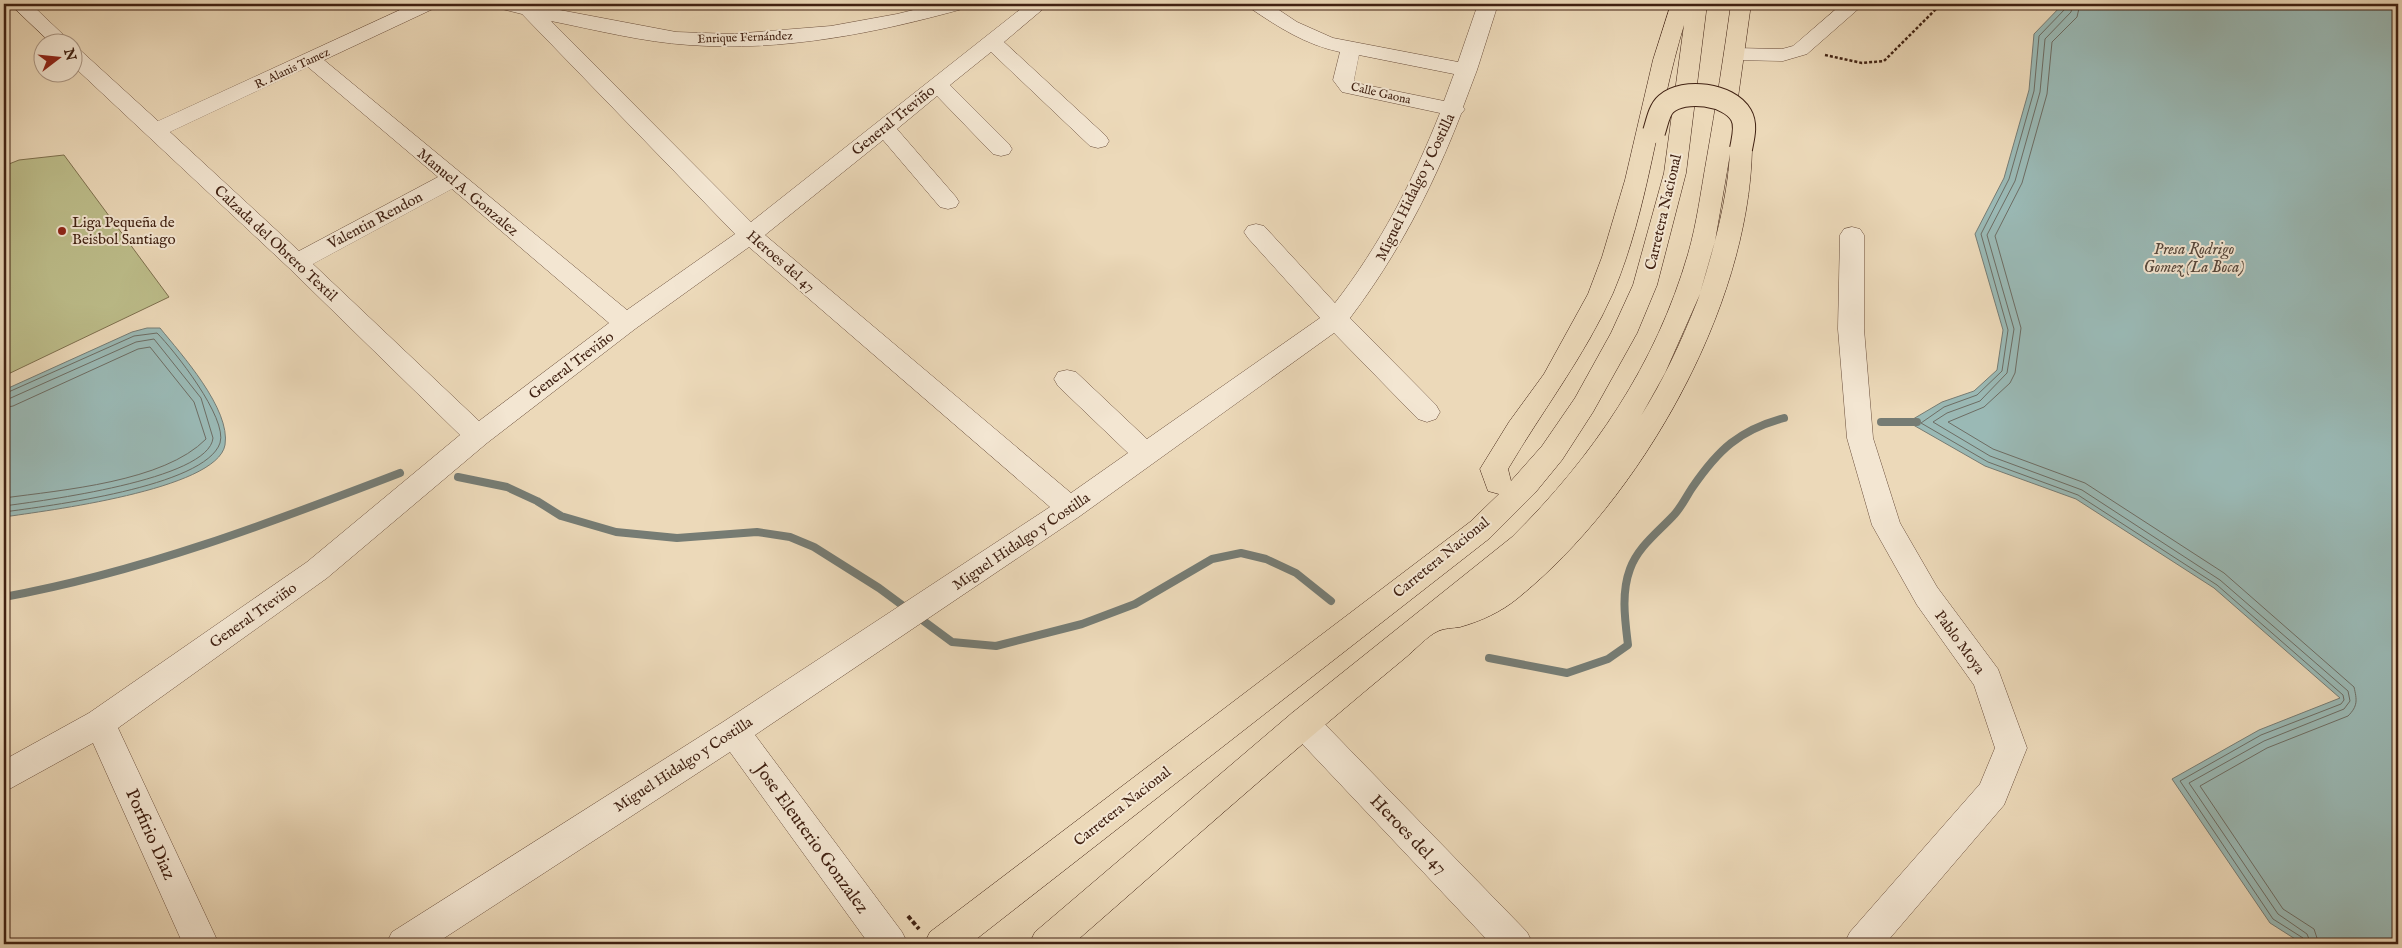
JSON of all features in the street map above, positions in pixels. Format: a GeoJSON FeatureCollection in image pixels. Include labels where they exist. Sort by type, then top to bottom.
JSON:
{"type":"FeatureCollection","features":[{"type":"Feature","properties":{"kind":"highway"},"geometry":{"type":"LineString","coordinates":[[1498,484],[1494,469],[1518,428],[1553,380],[1600,294],[1614,256],[1633,189],[1663,60],[1681,4]]}},
{"type":"Feature","properties":{"kind":"highway","name":"Carretera Nacional"},"geometry":{"type":"LineString","coordinates":[[942,944],[1480,530],[1525,485],[1552,453],[1584,405],[1620,341],[1646,285],[1675,173],[1698,4]]}},
{"type":"Feature","properties":{"kind":"highway"},"geometry":{"type":"LineString","coordinates":[[1047,944],[1303,723],[1434,618],[1551,518],[1576,489],[1647,383],[1686,296],[1709,217],[1741,4]]}},
{"type":"Feature","properties":{"kind":"highway"},"geometry":{"type":"LineString","coordinates":[[1434,618],[1465,614],[1498,599],[1569,532],[1617,474],[1652,421],[1691,346],[1716,285],[1729,238],[1744,122],[1742,116],[1733,105],[1717,99],[1688,95],[1672,100],[1662,111],[1654,132],[1651,162],[1642,206],[1619,282],[1570,374],[1520,446],[1498,484],[1480,530]]}},
{"type":"Feature","properties":{"kind":"street"},"geometry":{"type":"LineString","coordinates":[[20,4],[50,32]]}},
{"type":"Feature","properties":{"kind":"street","name":"R. Alanis Tamez"},"geometry":{"type":"LineString","coordinates":[[156,130],[428,4]]}},
{"type":"Feature","properties":{"kind":"street","name":"Heroes del 47"},"geometry":{"type":"LineString","coordinates":[[506,4],[530,11],[750,235],[1070,508]]}},
{"type":"Feature","properties":{"kind":"street","name":"Enrique Fernández"},"geometry":{"type":"LineString","coordinates":[[530,11],[655,35],[724,40],[796,35],[882,23],[959,4]]}},
{"type":"Feature","properties":{"kind":"street","name":"General Treviño"},"geometry":{"type":"LineString","coordinates":[[4,777],[100,723],[317,570],[478,436],[626,323],[750,235],[1040,4]]}},
{"type":"Feature","properties":{"kind":"street"},"geometry":{"type":"LineString","coordinates":[[1257,4],[1311,37],[1351,48],[1467,70]]}},
{"type":"Feature","properties":{"kind":"street","name":"Miguel Hidalgo y Costilla"},"geometry":{"type":"LineString","coordinates":[[404,944],[734,732],[1070,508],[1336,319],[1363,285],[1393,238],[1454,109],[1488,4]]}},
{"type":"Feature","properties":{"kind":"street"},"geometry":{"type":"LineString","coordinates":[[1734,54],[1783,55],[1800,50],[1854,4]]}},
{"type":"Feature","properties":{"kind":"street"},"geometry":{"type":"LineString","coordinates":[[992,42],[1098,142]]}},
{"type":"Feature","properties":{"kind":"street","name":"Calle Gaona"},"geometry":{"type":"LineString","coordinates":[[1351,48],[1343,80],[1348,88],[1454,109]]}},
{"type":"Feature","properties":{"kind":"street","name":"Manuel A. Gonzalez"},"geometry":{"type":"LineString","coordinates":[[311,59],[626,323]]}},
{"type":"Feature","properties":{"kind":"street","name":"Calzada del Obrero Textil"},"geometry":{"type":"LineString","coordinates":[[82,62],[297,262],[478,436]]}},
{"type":"Feature","properties":{"kind":"street"},"geometry":{"type":"LineString","coordinates":[[938,85],[1001,149]]}},
{"type":"Feature","properties":{"kind":"street"},"geometry":{"type":"LineString","coordinates":[[884,128],[948,202]]}},
{"type":"Feature","properties":{"kind":"street","name":"Valentin Rendon"},"geometry":{"type":"LineString","coordinates":[[297,262],[453,179]]}},
{"type":"Feature","properties":{"kind":"street"},"geometry":{"type":"LineString","coordinates":[[1256,232],[1336,319],[1427,412]]}},
{"type":"Feature","properties":{"kind":"street","name":"Pablo Moya"},"geometry":{"type":"LineString","coordinates":[[1852,235],[1851,329],[1860,438],[1886,525],[1927,596],[1987,679],[2012,748],[1992,794],[1862,944]]}},
{"type":"Feature","properties":{"kind":"street"},"geometry":{"type":"LineString","coordinates":[[1067,379],[1146,454]]}},
{"type":"Feature","properties":{"kind":"street","name":"Porfirio Diaz"},"geometry":{"type":"LineString","coordinates":[[100,723],[201,944]]}},
{"type":"Feature","properties":{"kind":"street","name":"Heroes del 47"},"geometry":{"type":"LineString","coordinates":[[1303,723],[1515,944]]}},
{"type":"Feature","properties":{"kind":"street","name":"Jose Eleuterio Gonzalez"},"geometry":{"type":"LineString","coordinates":[[734,732],[890,944]]}},
{"type":"Feature","properties":{"kind":"path"},"geometry":{"type":"LineString","coordinates":[[1800,50],[1876,64],[1884,61],[1941,4]]}},
{"type":"Feature","properties":{"kind":"green space","name":"Liga Pequeña de Beisbol Santiago"},"geometry":{"type":"Polygon","coordinates":[[[64,155],[169,297],[4,376],[4,166],[19,160],[64,155]]]}},
{"type":"Feature","properties":{"kind":"water","name":"Presa Rodrigo Gomez (La Boca)"},"geometry":{"type":"Polygon","coordinates":[[[2063,4],[2398,4],[2398,944],[2303,944],[2270,923],[2172,779],[2259,730],[2340,698],[2214,588],[2076,499],[1985,466],[1908,422],[1942,402],[1974,391],[1997,370],[2003,330],[1975,234],[2004,178],[2029,90],[2034,34],[2063,4]]]}},
{"type":"Feature","properties":{"kind":"water"},"geometry":{"type":"Polygon","coordinates":[[[147,328],[160,328],[203,383],[213,399],[225,431],[225,445],[215,461],[193,474],[162,486],[126,496],[54,510],[4,517],[4,390],[132,332],[147,328]]]}},
{"type":"Feature","properties":{"kind":"waterway"},"geometry":{"type":"LineString","coordinates":[[1489,658],[1567,673],[1608,659],[1628,645],[1624,607],[1625,587],[1633,561],[1648,541],[1676,513],[1692,488],[1721,452],[1742,435],[1784,418]]}},
{"type":"Feature","properties":{"kind":"waterway"},"geometry":{"type":"LineString","coordinates":[[1881,422],[1917,422]]}},
{"type":"Feature","properties":{"kind":"waterway"},"geometry":{"type":"LineString","coordinates":[[4,597],[55,587],[155,560],[254,528],[400,473]]}},
{"type":"Feature","properties":{"kind":"waterway"},"geometry":{"type":"LineString","coordinates":[[458,477],[507,487],[537,501],[561,516],[616,532],[677,538],[757,532],[790,537],[814,547],[879,588],[952,642],[996,646],[1082,624],[1135,604],[1212,559],[1241,553],[1266,559],[1296,573],[1331,601]]}},
{"type":"Feature","properties":{"kind":"place","name":"Liga Pequeña de Beisbol Santiago"},"geometry":{"type":"Point","coordinates":[62,231]}}]}
